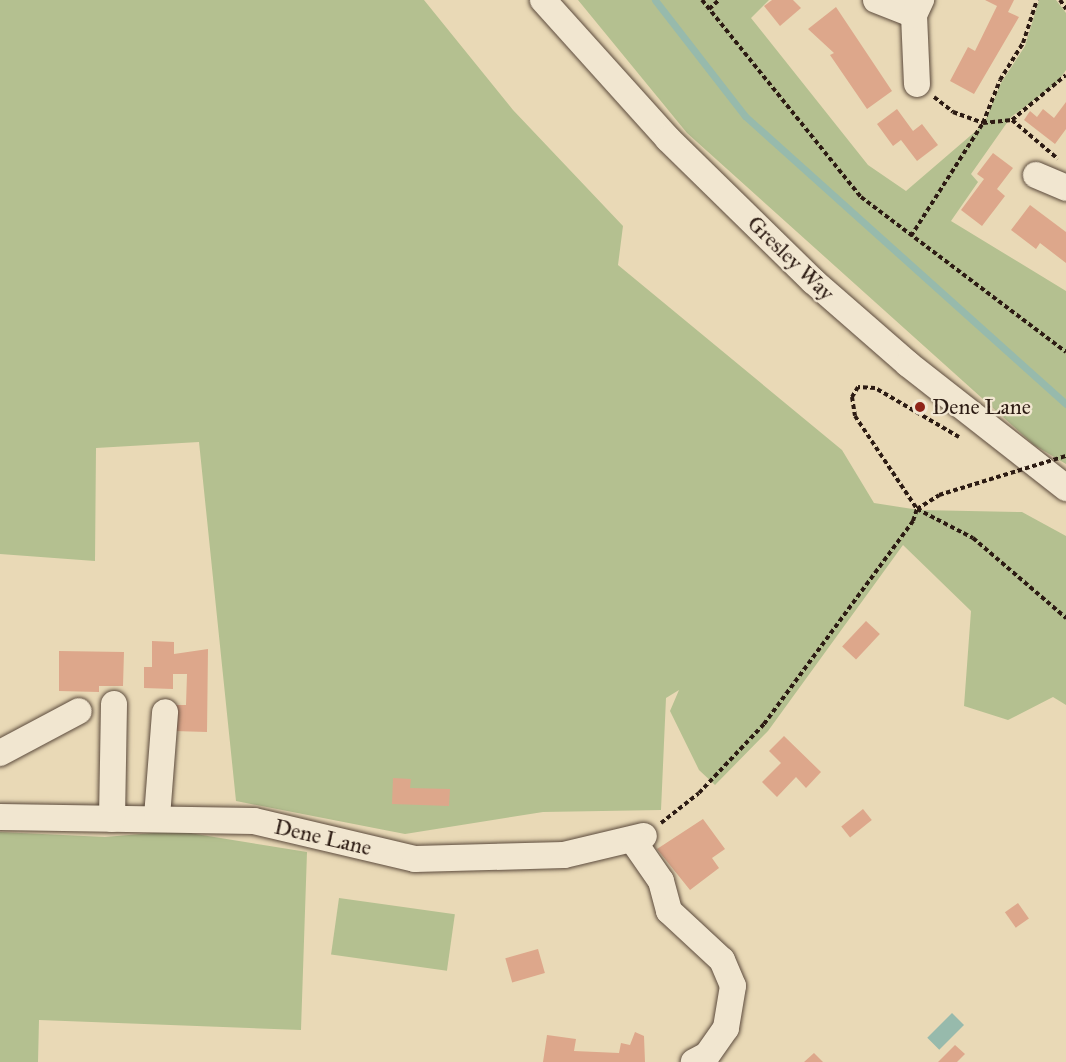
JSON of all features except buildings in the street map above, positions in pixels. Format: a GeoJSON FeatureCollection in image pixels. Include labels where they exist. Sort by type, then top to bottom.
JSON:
{"type":"FeatureCollection","features":[{"type":"Feature","properties":{"kind":"street","name":"Gresley Way"},"geometry":{"type":"LineString","coordinates":[[543,0],[668,139],[813,281],[987,429],[1066,488]]}},
{"type":"Feature","properties":{"kind":"street"},"geometry":{"type":"LineString","coordinates":[[880,1],[917,8],[917,84]]}},
{"type":"Feature","properties":{"kind":"street"},"geometry":{"type":"LineString","coordinates":[[1036,175],[1066,188]]}},
{"type":"Feature","properties":{"kind":"street"},"geometry":{"type":"LineString","coordinates":[[112,819],[114,704]]}},
{"type":"Feature","properties":{"kind":"street"},"geometry":{"type":"LineString","coordinates":[[0,753],[79,711]]}},
{"type":"Feature","properties":{"kind":"street"},"geometry":{"type":"LineString","coordinates":[[158,817],[165,712]]}},
{"type":"Feature","properties":{"kind":"street","name":"Dene Lane"},"geometry":{"type":"LineString","coordinates":[[0,817],[112,819],[158,817],[254,821],[415,859],[564,855],[639,839]]}},
{"type":"Feature","properties":{"kind":"street"},"geometry":{"type":"LineString","coordinates":[[639,839],[661,881],[669,911],[722,960],[733,986],[726,1028],[707,1055],[694,1062]]}},
{"type":"Feature","properties":{"kind":"path"},"geometry":{"type":"LineString","coordinates":[[702,0],[861,197],[1066,352]]}},
{"type":"Feature","properties":{"kind":"path"},"geometry":{"type":"LineString","coordinates":[[709,9],[719,0]]}},
{"type":"Feature","properties":{"kind":"path"},"geometry":{"type":"LineString","coordinates":[[911,236],[983,123],[1000,80],[1023,43],[1037,0]]}},
{"type":"Feature","properties":{"kind":"path"},"geometry":{"type":"LineString","coordinates":[[1060,0],[1066,9]]}},
{"type":"Feature","properties":{"kind":"path"},"geometry":{"type":"LineString","coordinates":[[917,84],[953,112],[983,123],[1012,120],[1066,75]]}},
{"type":"Feature","properties":{"kind":"path"},"geometry":{"type":"LineString","coordinates":[[1012,120],[1056,155],[1066,188]]}},
{"type":"Feature","properties":{"kind":"path"},"geometry":{"type":"LineString","coordinates":[[987,429],[968,442],[875,388],[861,386],[854,391],[851,407],[855,416],[917,509],[973,538],[1066,618]]}},
{"type":"Feature","properties":{"kind":"path"},"geometry":{"type":"LineString","coordinates":[[639,839],[699,792],[764,724],[913,521],[917,509],[939,495],[1066,456]]}},
{"type":"Feature","properties":{"kind":"green space"},"geometry":{"type":"Polygon","coordinates":[[[0,0],[424,0],[513,110],[623,226],[618,265],[842,450],[874,503],[919,510],[1022,512],[1066,536],[1066,705],[1053,697],[1008,720],[964,706],[971,611],[903,545],[768,731],[715,785],[699,770],[670,711],[679,690],[666,698],[661,810],[543,812],[405,834],[236,801],[199,442],[96,448],[95,561],[0,554],[0,0]]]}},
{"type":"Feature","properties":{"kind":"green space"},"geometry":{"type":"Polygon","coordinates":[[[578,0],[769,0],[751,18],[868,165],[906,191],[984,124],[1001,83],[1025,46],[1039,0],[1056,0],[1066,13],[1066,70],[1057,83],[1011,117],[971,174],[978,182],[951,221],[1066,291],[1066,464],[1034,445],[687,133],[578,0]]]}},
{"type":"Feature","properties":{"kind":"green space"},"geometry":{"type":"Polygon","coordinates":[[[177,831],[307,852],[301,1030],[39,1020],[38,1062],[0,1062],[0,832],[105,837],[177,831]]]}},
{"type":"Feature","properties":{"kind":"green space"},"geometry":{"type":"Polygon","coordinates":[[[339,898],[455,914],[447,971],[331,954],[339,898]]]}},
{"type":"Feature","properties":{"kind":"shaded area"},"geometry":{"type":"Polygon","coordinates":[[[952,1013],[964,1025],[939,1050],[927,1038],[952,1013]]]}},
{"type":"Feature","properties":{"kind":"waterway"},"geometry":{"type":"LineString","coordinates":[[655,0],[745,116],[1066,404]]}},
{"type":"Feature","properties":{"kind":"place","name":"Dene Lane"},"geometry":{"type":"Point","coordinates":[920,407]}}]}
